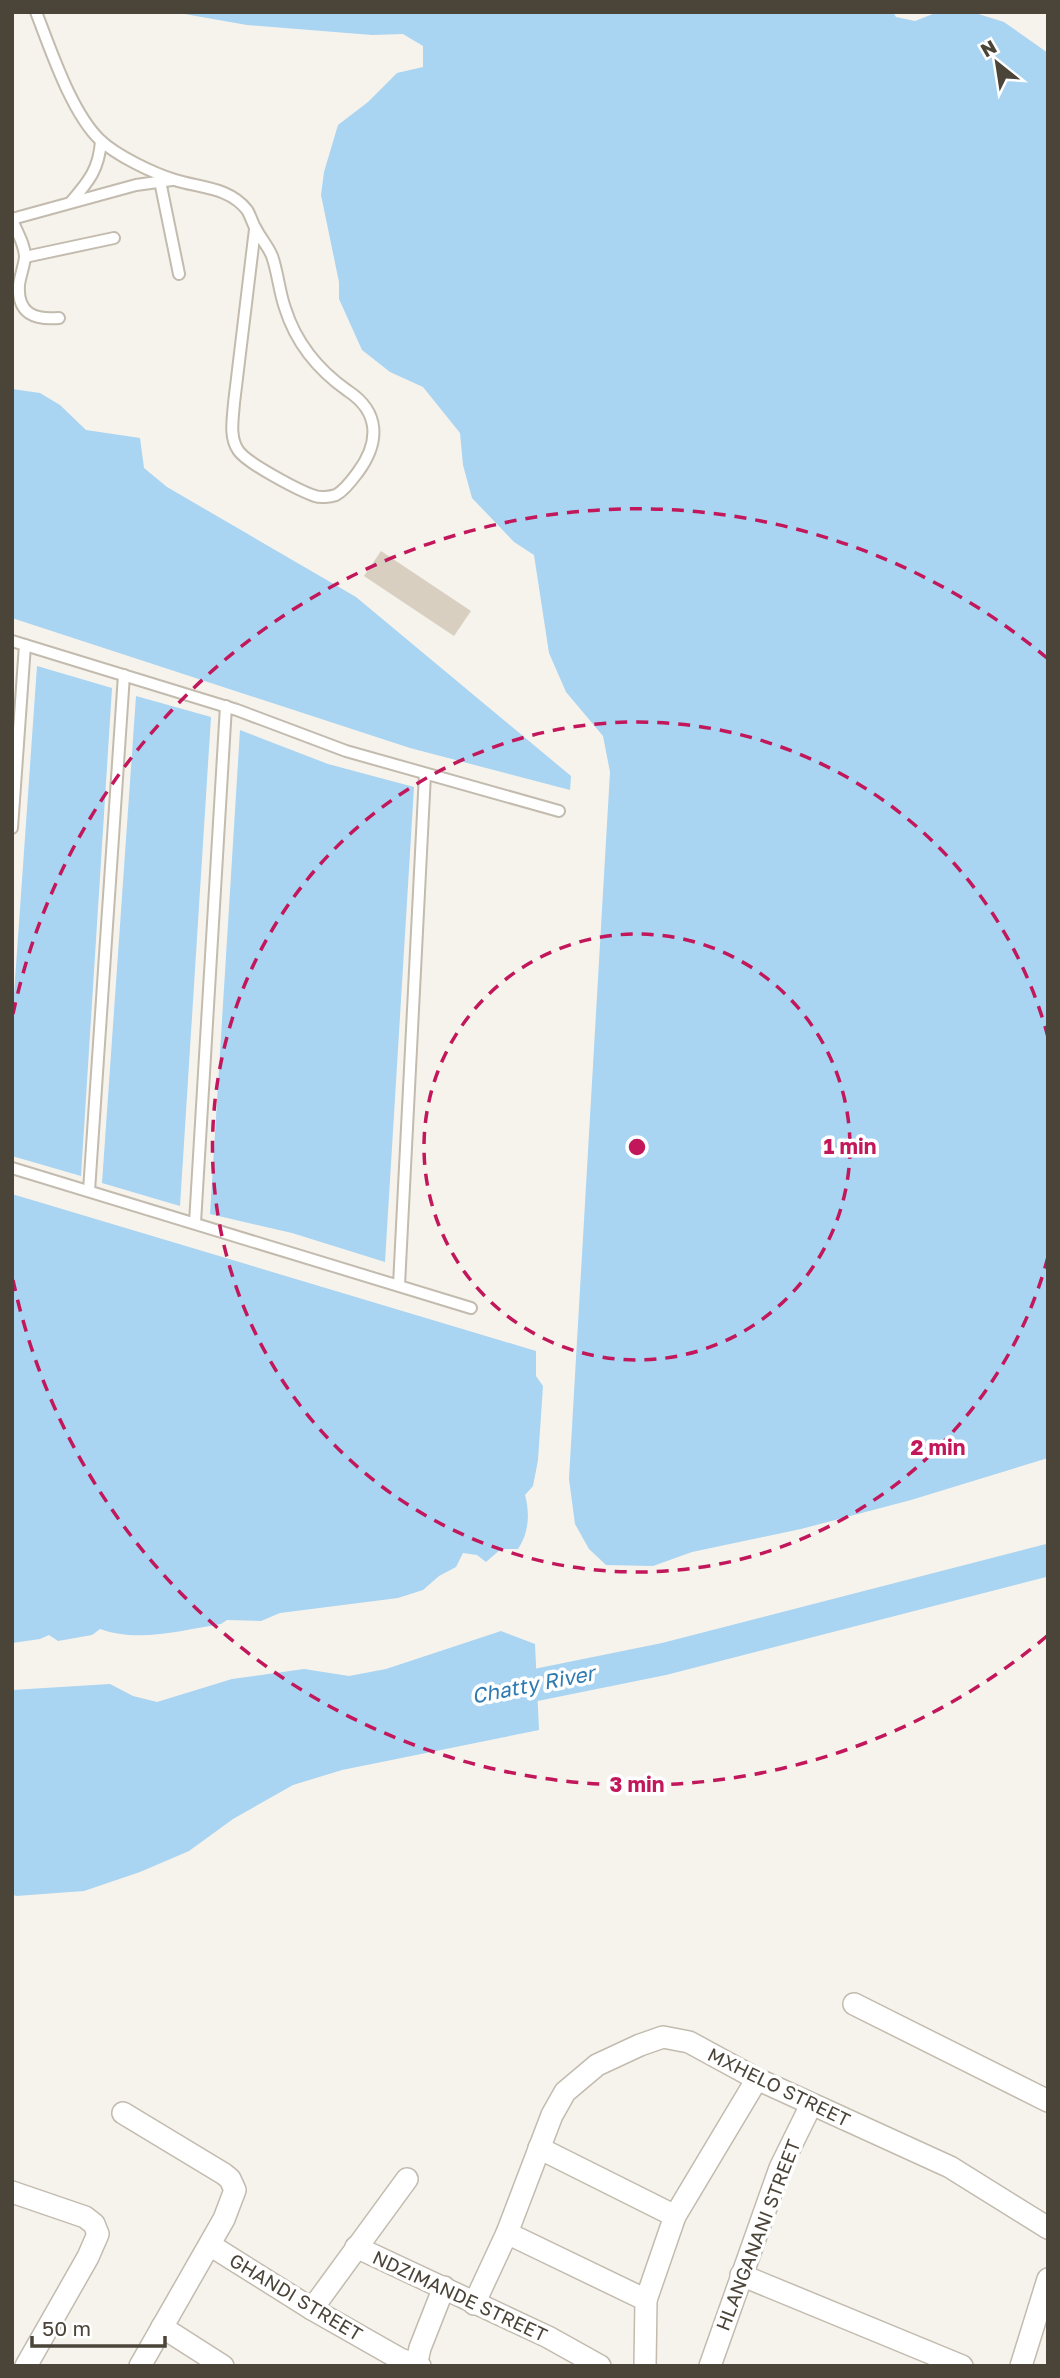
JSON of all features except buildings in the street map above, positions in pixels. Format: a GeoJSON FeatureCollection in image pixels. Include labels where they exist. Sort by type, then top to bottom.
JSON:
{"type":"FeatureCollection","features":[{"type":"Feature","properties":{"kind":"street"},"geometry":{"type":"LineString","coordinates":[[854,2004],[1048,2101]]}},
{"type":"Feature","properties":{"kind":"street","name":"MXHELO STREET"},"geometry":{"type":"LineString","coordinates":[[474,2304],[507,2233],[559,2101],[573,2082],[597,2065],[663,2037],[690,2042],[757,2080],[950,2167],[1048,2228]]}},
{"type":"Feature","properties":{"kind":"street"},"geometry":{"type":"LineString","coordinates":[[645,2366],[646,2300],[675,2216],[757,2080]]}},
{"type":"Feature","properties":{"kind":"street","name":"HLANGANANI STREET"},"geometry":{"type":"LineString","coordinates":[[714,2364],[741,2275],[780,2168],[811,2105]]}},
{"type":"Feature","properties":{"kind":"street"},"geometry":{"type":"LineString","coordinates":[[123,2113],[230,2179],[235,2190],[224,2219],[141,2366]]}},
{"type":"Feature","properties":{"kind":"street"},"geometry":{"type":"LineString","coordinates":[[539,2148],[675,2216]]}},
{"type":"Feature","properties":{"kind":"street"},"geometry":{"type":"LineString","coordinates":[[312,2309],[407,2179]]}},
{"type":"Feature","properties":{"kind":"street"},"geometry":{"type":"LineString","coordinates":[[12,2192],[85,2217],[94,2224],[98,2234],[88,2257],[26,2366]]}},
{"type":"Feature","properties":{"kind":"street"},"geometry":{"type":"LineString","coordinates":[[507,2233],[646,2300]]}},
{"type":"Feature","properties":{"kind":"street","name":"GHANDI STREET"},"geometry":{"type":"LineString","coordinates":[[209,2245],[400,2360],[418,2366]]}},
{"type":"Feature","properties":{"kind":"street","name":"NDZIMANDE STREET"},"geometry":{"type":"LineString","coordinates":[[356,2247],[548,2337],[600,2366]]}},
{"type":"Feature","properties":{"kind":"street"},"geometry":{"type":"LineString","coordinates":[[741,2275],[962,2366]]}},
{"type":"Feature","properties":{"kind":"street"},"geometry":{"type":"LineString","coordinates":[[1021,2366],[1048,2279]]}},
{"type":"Feature","properties":{"kind":"street"},"geometry":{"type":"LineString","coordinates":[[418,2366],[420,2348],[444,2287]]}},
{"type":"Feature","properties":{"kind":"street"},"geometry":{"type":"LineString","coordinates":[[162,2327],[223,2366]]}},
{"type":"Feature","properties":{"kind":"lane"},"geometry":{"type":"LineString","coordinates":[[36,12],[70,93],[101,141],[136,162],[175,180],[216,189],[245,208],[272,255],[284,307],[305,350],[332,381],[365,404],[371,415],[373,427],[370,454],[353,479],[336,495],[317,497],[250,462],[237,449],[232,432],[234,403],[255,229]]}},
{"type":"Feature","properties":{"kind":"lane"},"geometry":{"type":"LineString","coordinates":[[71,202],[94,172],[100,158],[101,141]]}},
{"type":"Feature","properties":{"kind":"lane"},"geometry":{"type":"LineString","coordinates":[[59,318],[41,319],[31,316],[19,297],[25,257],[12,220],[136,185],[175,180]]}},
{"type":"Feature","properties":{"kind":"lane"},"geometry":{"type":"LineString","coordinates":[[160,181],[179,274]]}},
{"type":"Feature","properties":{"kind":"lane"},"geometry":{"type":"LineString","coordinates":[[25,257],[114,238]]}},
{"type":"Feature","properties":{"kind":"lane"},"geometry":{"type":"LineString","coordinates":[[12,641],[226,706],[346,751],[559,811]]}},
{"type":"Feature","properties":{"kind":"lane"},"geometry":{"type":"LineString","coordinates":[[12,828],[25,645]]}},
{"type":"Feature","properties":{"kind":"lane"},"geometry":{"type":"LineString","coordinates":[[89,1191],[124,675]]}},
{"type":"Feature","properties":{"kind":"lane"},"geometry":{"type":"LineString","coordinates":[[195,1223],[226,706]]}},
{"type":"Feature","properties":{"kind":"lane"},"geometry":{"type":"LineString","coordinates":[[399,1285],[425,774]]}},
{"type":"Feature","properties":{"kind":"lane"},"geometry":{"type":"LineString","coordinates":[[12,1168],[471,1308]]}},
{"type":"Feature","properties":{"kind":"water"},"geometry":{"type":"Polygon","coordinates":[[[173,12],[893,12],[896,17],[915,21],[938,12],[972,12],[1004,22],[1048,53],[1048,1458],[911,1500],[801,1529],[692,1552],[653,1566],[606,1565],[589,1549],[575,1524],[569,1479],[610,772],[603,736],[566,692],[549,653],[534,555],[514,542],[472,498],[463,465],[460,433],[423,387],[390,372],[362,350],[339,299],[339,282],[321,195],[324,172],[338,125],[368,102],[397,73],[423,67],[423,46],[403,34],[372,35],[247,25],[173,12]]]}},
{"type":"Feature","properties":{"kind":"water"},"geometry":{"type":"Polygon","coordinates":[[[12,389],[40,393],[60,405],[86,430],[140,438],[144,468],[167,487],[356,597],[571,776],[570,790],[410,748],[12,618],[12,389]]]}},
{"type":"Feature","properties":{"kind":"water"},"geometry":{"type":"Polygon","coordinates":[[[37,666],[112,688],[81,1176],[12,1156],[12,1023],[37,666]]]}},
{"type":"Feature","properties":{"kind":"water"},"geometry":{"type":"Polygon","coordinates":[[[136,696],[211,717],[180,1206],[102,1183],[136,696]]]}},
{"type":"Feature","properties":{"kind":"water"},"geometry":{"type":"Polygon","coordinates":[[[240,730],[328,764],[414,787],[385,1262],[292,1233],[210,1214],[240,730]]]}},
{"type":"Feature","properties":{"kind":"water"},"geometry":{"type":"Polygon","coordinates":[[[12,1194],[536,1351],[536,1376],[543,1386],[538,1460],[533,1486],[525,1495],[528,1523],[518,1549],[501,1549],[486,1562],[477,1555],[463,1553],[456,1567],[439,1576],[423,1590],[398,1598],[280,1613],[261,1621],[227,1620],[221,1624],[160,1634],[130,1635],[100,1629],[92,1635],[58,1641],[49,1635],[12,1643],[12,1194]]]}},
{"type":"Feature","properties":{"kind":"water"},"geometry":{"type":"Polygon","coordinates":[[[501,1631],[535,1644],[539,1730],[342,1770],[293,1785],[233,1819],[189,1851],[140,1872],[84,1891],[16,1896],[12,1894],[12,1690],[110,1684],[133,1696],[157,1702],[232,1679],[304,1669],[349,1676],[386,1669],[501,1631]]]}},
{"type":"Feature","properties":{"kind":"waterway","name":"Chatty River"},"geometry":{"type":"LineString","coordinates":[[496,1693],[664,1659],[1048,1560]]}}]}
